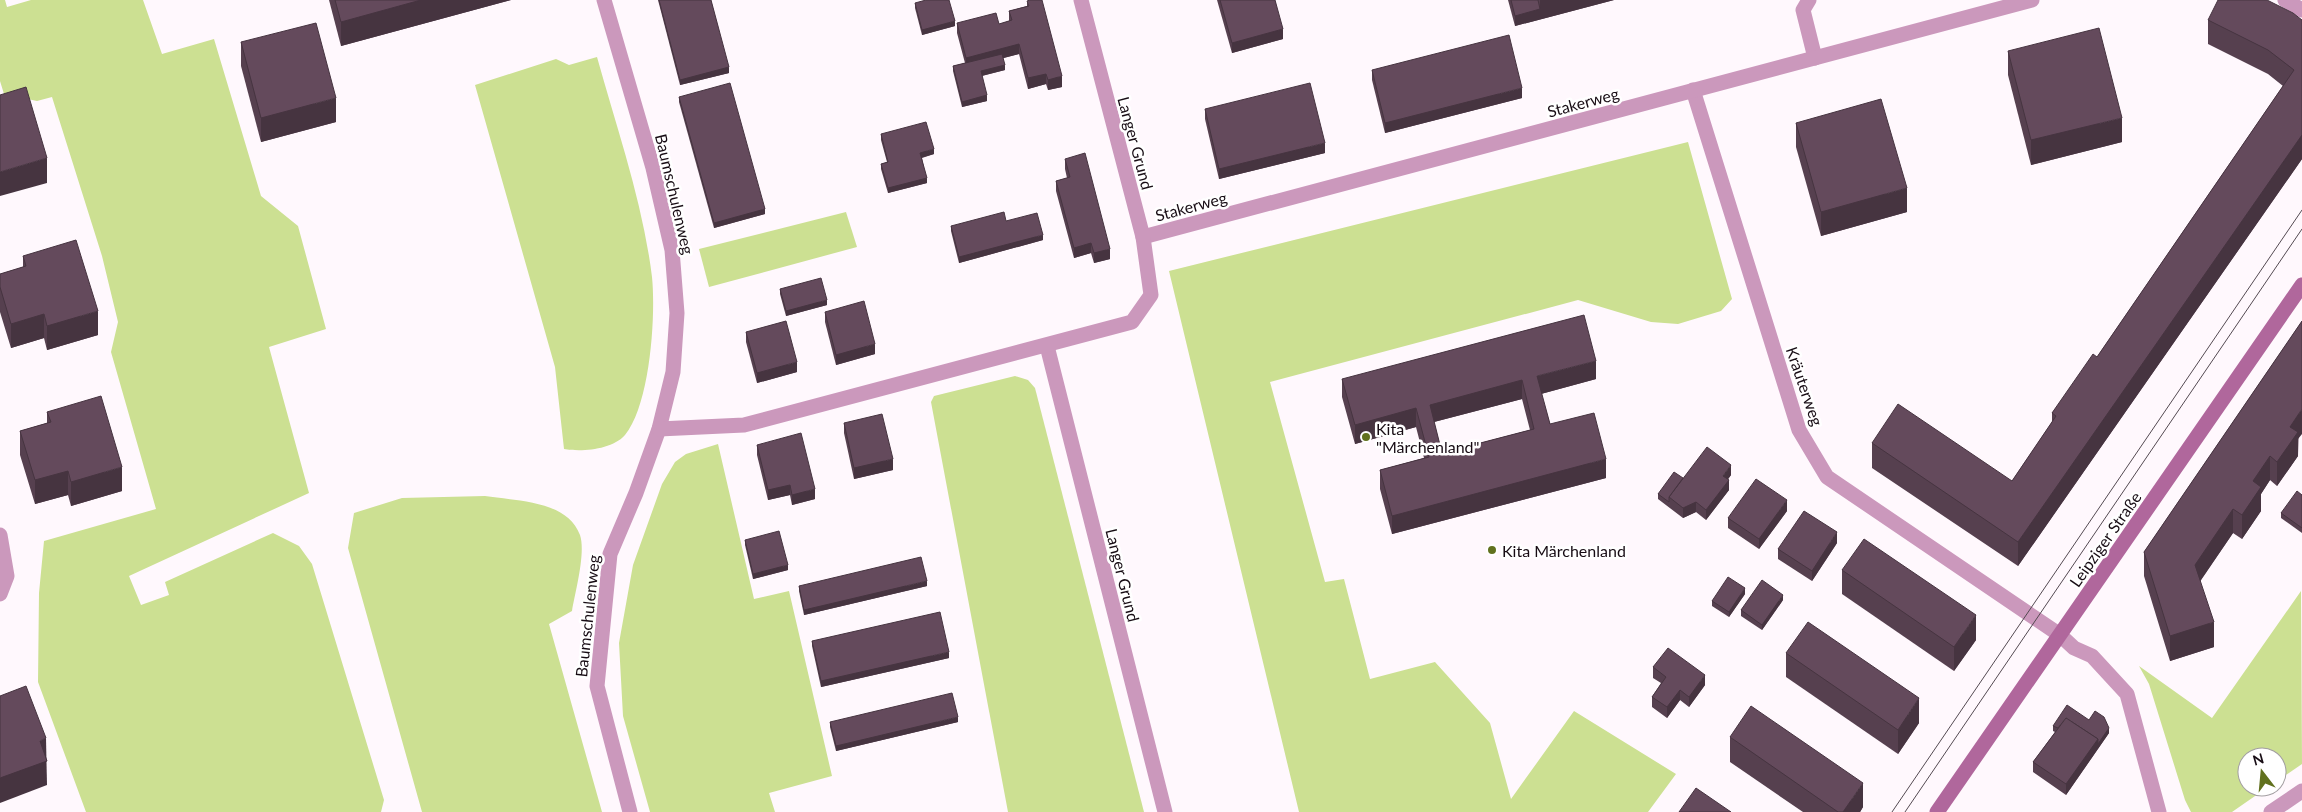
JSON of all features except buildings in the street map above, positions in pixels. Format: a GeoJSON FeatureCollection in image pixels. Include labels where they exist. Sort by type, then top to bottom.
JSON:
{"type":"FeatureCollection","features":[{"type":"Feature","properties":{"kind":"street","name":"Baumschulenweg"},"geometry":{"type":"LineString","coordinates":[[604,0],[653,168],[672,250],[677,313],[673,372],[659,429],[636,493],[610,554],[597,686],[630,812]]}},
{"type":"Feature","properties":{"kind":"street","name":"Langer Grund"},"geometry":{"type":"LineString","coordinates":[[659,429],[744,425],[1132,322],[1151,295],[1143,237],[1081,0]]}},
{"type":"Feature","properties":{"kind":"street"},"geometry":{"type":"LineString","coordinates":[[1809,0],[1803,10],[1816,58]]}},
{"type":"Feature","properties":{"kind":"street","name":"Stakerweg"},"geometry":{"type":"LineString","coordinates":[[1143,237],[2032,0]]}},
{"type":"Feature","properties":{"kind":"street"},"geometry":{"type":"LineString","coordinates":[[2285,0],[2302,10]]}},
{"type":"Feature","properties":{"kind":"street","name":"Kräuterweg"},"geometry":{"type":"LineString","coordinates":[[1693,90],[1799,430],[1827,477],[2060,635],[2074,648],[2092,656],[2128,694],[2159,812]]}},
{"type":"Feature","properties":{"kind":"street","name":"Leipziger Straße"},"geometry":{"type":"LineString","coordinates":[[1937,812],[2302,286]]}},
{"type":"Feature","properties":{"kind":"street","name":"Langer Grund"},"geometry":{"type":"LineString","coordinates":[[1047,346],[1164,812]]}},
{"type":"Feature","properties":{"kind":"street"},"geometry":{"type":"LineString","coordinates":[[0,535],[7,576],[0,594]]}},
{"type":"Feature","properties":{"kind":"street"},"geometry":{"type":"LineString","coordinates":[[2271,812],[2302,791]]}},
{"type":"Feature","properties":{"kind":"green space"},"geometry":{"type":"Polygon","coordinates":[[[0,0],[5,0],[7,7],[31,0],[143,0],[162,54],[214,39],[261,196],[298,226],[326,329],[269,347],[309,493],[129,576],[141,605],[169,595],[165,582],[273,533],[299,546],[312,564],[384,800],[381,812],[86,812],[38,682],[39,593],[44,541],[156,509],[111,352],[118,322],[102,256],[52,97],[37,101],[4,94],[0,81],[0,0]]]}},
{"type":"Feature","properties":{"kind":"green space"},"geometry":{"type":"Polygon","coordinates":[[[597,57],[629,166],[648,249],[653,294],[652,336],[646,382],[634,421],[625,435],[604,447],[571,450],[564,449],[555,367],[475,85],[556,59],[569,65],[597,57]]]}},
{"type":"Feature","properties":{"kind":"green space"},"geometry":{"type":"Polygon","coordinates":[[[1688,142],[1732,299],[1721,311],[1678,324],[1651,322],[1578,300],[1270,382],[1325,582],[1344,579],[1370,679],[1435,662],[1490,723],[1511,799],[1574,711],[1676,774],[1648,812],[1299,812],[1169,271],[1688,142]]]}},
{"type":"Feature","properties":{"kind":"green space"},"geometry":{"type":"Polygon","coordinates":[[[846,212],[857,247],[709,287],[699,249],[846,212]]]}},
{"type":"Feature","properties":{"kind":"green space"},"geometry":{"type":"Polygon","coordinates":[[[1015,376],[1028,380],[1035,388],[1144,812],[1008,812],[931,402],[934,396],[1015,376]]]}},
{"type":"Feature","properties":{"kind":"green space"},"geometry":{"type":"Polygon","coordinates":[[[718,444],[754,599],[789,591],[832,776],[769,793],[775,812],[650,812],[623,716],[619,643],[633,565],[662,484],[675,462],[686,454],[718,444]]]}},
{"type":"Feature","properties":{"kind":"green space"},"geometry":{"type":"Polygon","coordinates":[[[485,496],[525,501],[552,509],[564,515],[573,523],[580,535],[582,543],[581,562],[572,611],[549,624],[602,812],[422,812],[348,548],[354,513],[402,498],[485,496]]]}},
{"type":"Feature","properties":{"kind":"green space"},"geometry":{"type":"Polygon","coordinates":[[[2301,591],[2302,764],[2287,774],[2287,747],[2237,747],[2237,797],[2254,797],[2232,812],[2191,812],[2185,800],[2149,684],[2139,666],[2212,718],[2301,591]]]}},
{"type":"Feature","properties":{"kind":"tram line"},"geometry":{"type":"LineString","coordinates":[[1892,812],[2302,210]]}},
{"type":"Feature","properties":{"kind":"tram line"},"geometry":{"type":"LineString","coordinates":[[1905,812],[2302,229]]}},
{"type":"Feature","properties":{"kind":"place","name":"Kita \"Märchenland\""},"geometry":{"type":"Point","coordinates":[1366,437]}},
{"type":"Feature","properties":{"kind":"place","name":"Kita Märchenland"},"geometry":{"type":"Point","coordinates":[1492,550]}}]}
